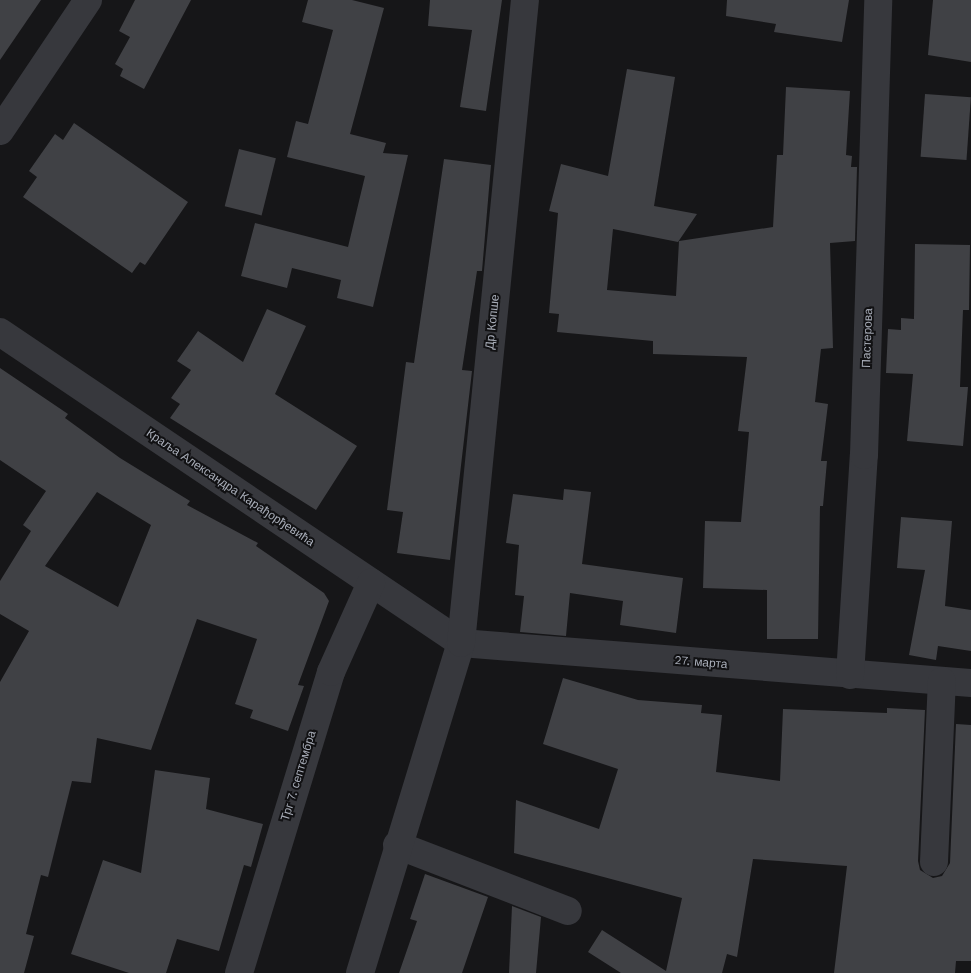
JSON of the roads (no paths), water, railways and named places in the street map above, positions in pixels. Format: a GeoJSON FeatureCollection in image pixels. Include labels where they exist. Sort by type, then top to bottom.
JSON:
{"type":"FeatureCollection","features":[{"type":"Feature","properties":{"kind":"street"},"geometry":{"type":"LineString","coordinates":[[0,131],[88,0]]}},
{"type":"Feature","properties":{"kind":"street","name":"Др Копше"},"geometry":{"type":"LineString","coordinates":[[461,643],[525,0]]}},
{"type":"Feature","properties":{"kind":"street","name":"Пастерова"},"geometry":{"type":"LineString","coordinates":[[850,675],[864,465],[878,0]]}},
{"type":"Feature","properties":{"kind":"street","name":"Краља Александра Карађорђевића"},"geometry":{"type":"LineString","coordinates":[[0,332],[461,643]]}},
{"type":"Feature","properties":{"kind":"street","name":"Трг 7. септембра"},"geometry":{"type":"LineString","coordinates":[[239,973],[331,672],[371,583]]}},
{"type":"Feature","properties":{"kind":"street"},"geometry":{"type":"LineString","coordinates":[[360,973],[397,845],[461,643]]}},
{"type":"Feature","properties":{"kind":"street","name":"27. марта"},"geometry":{"type":"LineString","coordinates":[[461,643],[971,683]]}},
{"type":"Feature","properties":{"kind":"street"},"geometry":{"type":"LineString","coordinates":[[934,862],[942,682]]}},
{"type":"Feature","properties":{"kind":"street"},"geometry":{"type":"LineString","coordinates":[[397,845],[568,911]]}}]}
